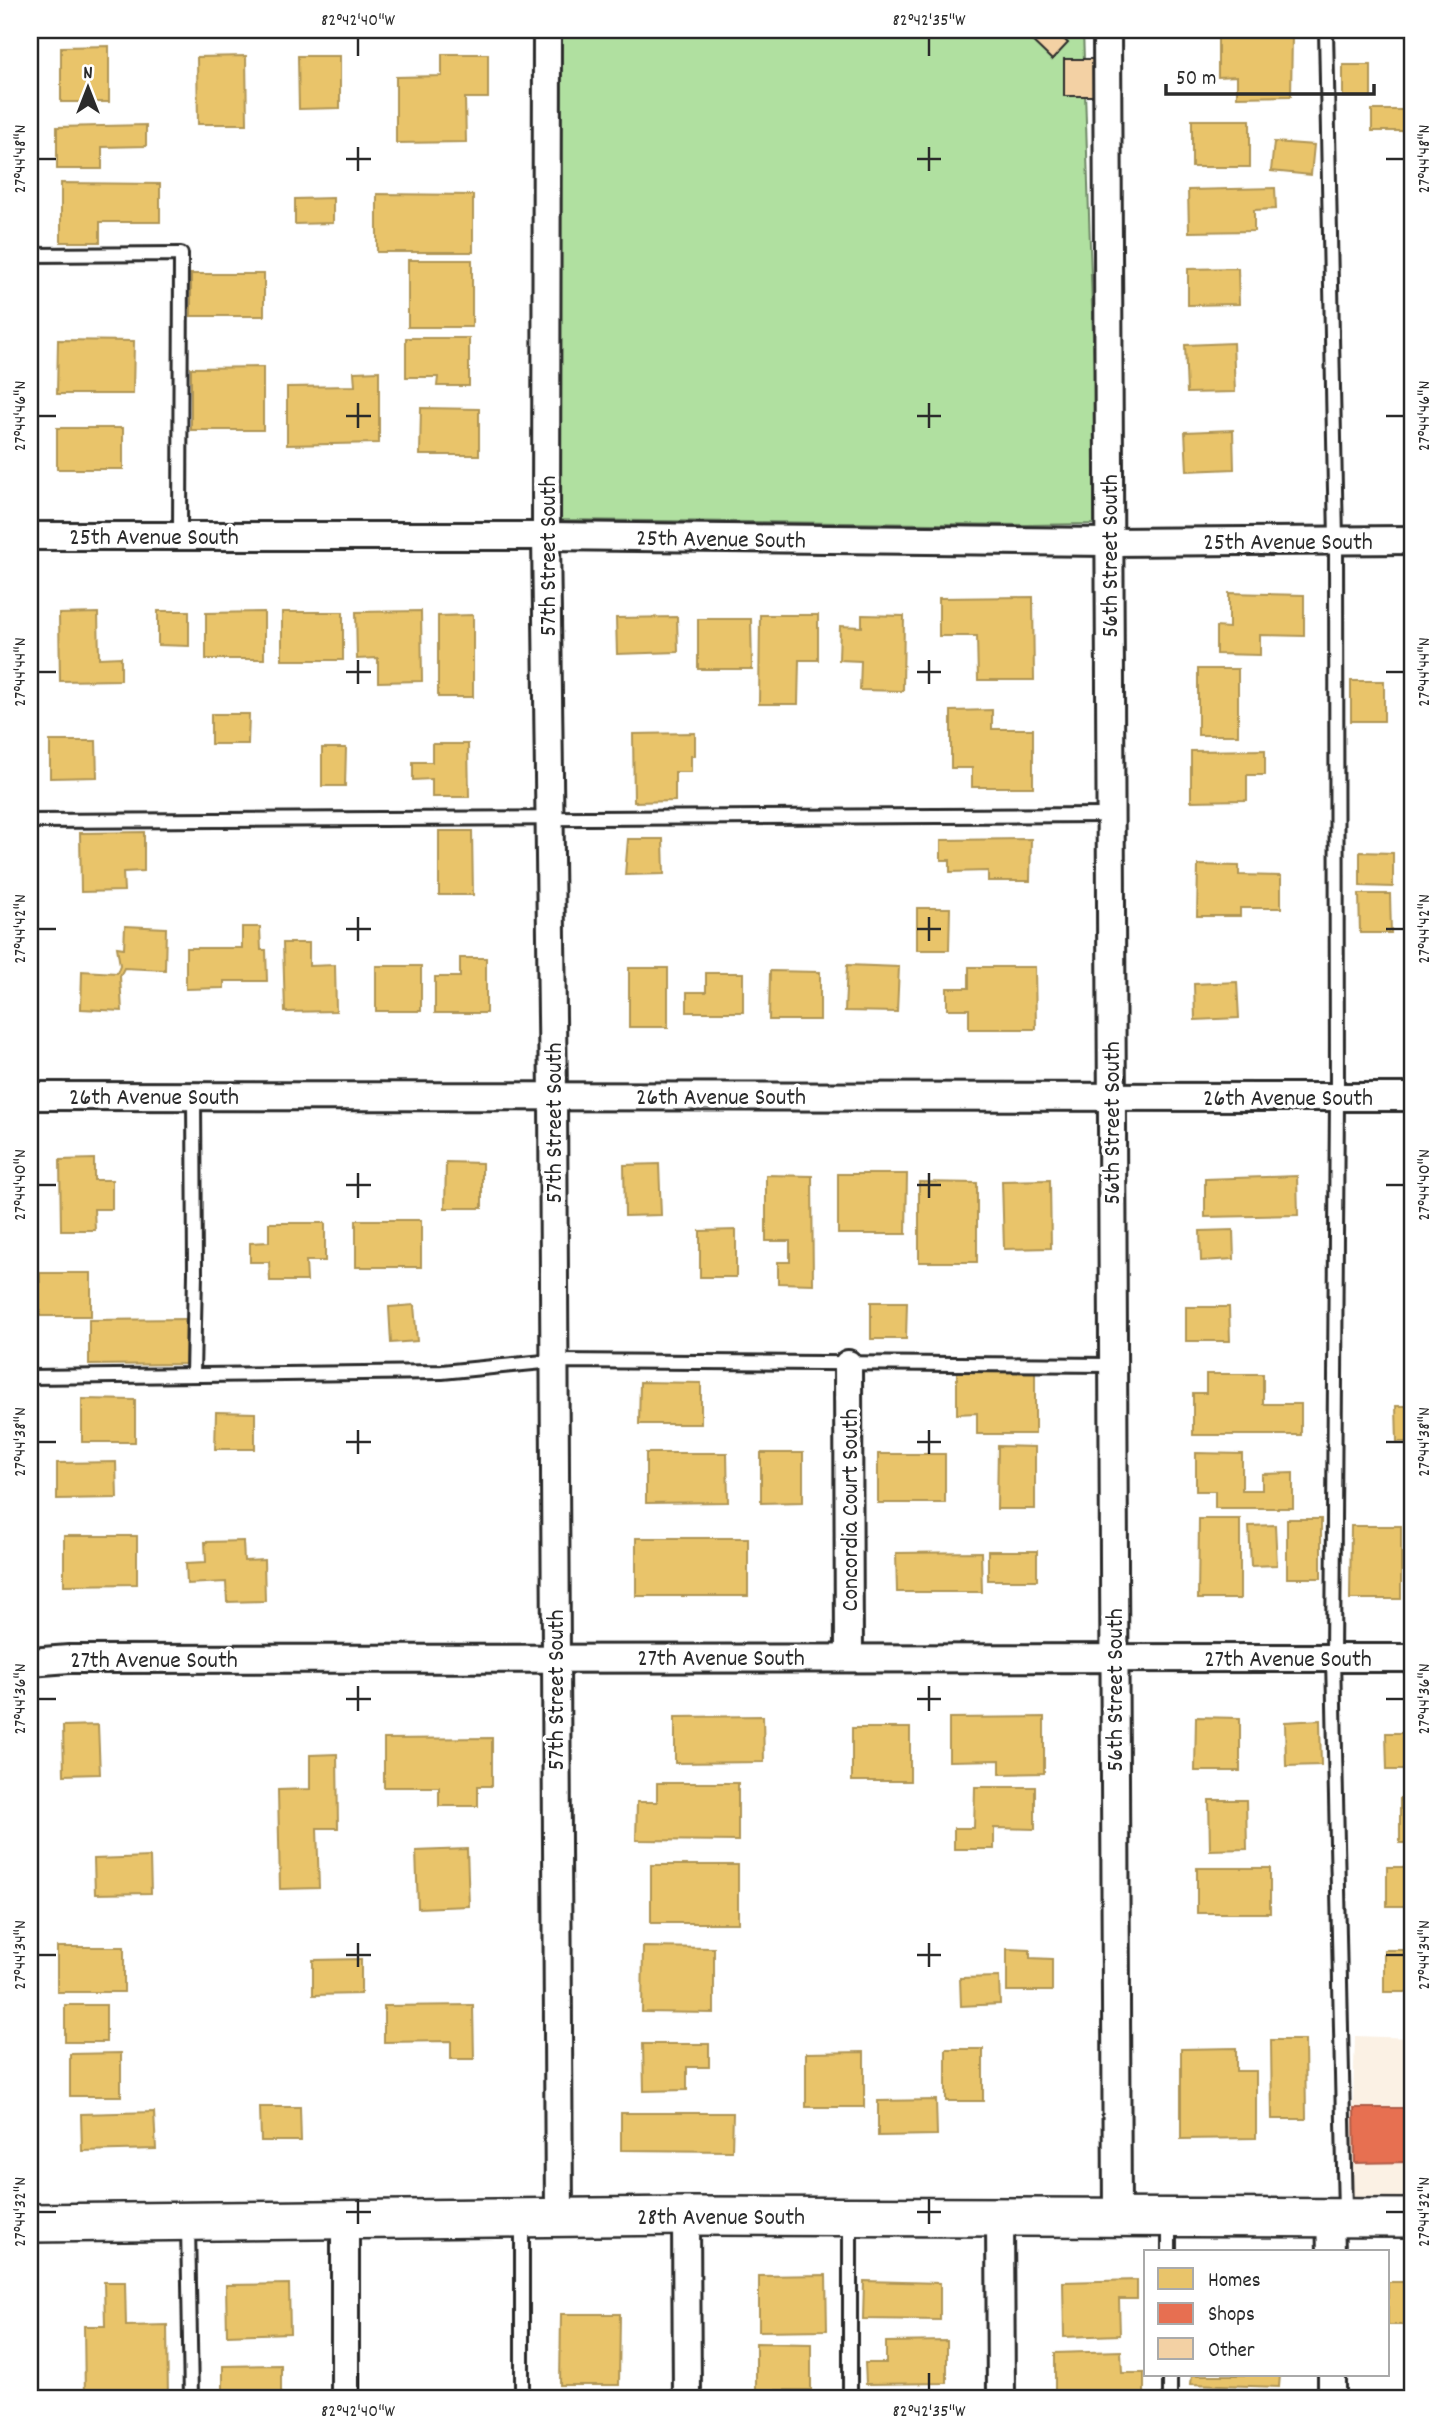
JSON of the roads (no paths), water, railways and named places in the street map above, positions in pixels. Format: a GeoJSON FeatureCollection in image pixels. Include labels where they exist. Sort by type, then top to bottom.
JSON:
{"type":"FeatureCollection","features":[{"type":"Feature","properties":{"kind":"street","name":"57th Street South"},"geometry":{"type":"LineString","coordinates":[[547,30],[546,536],[553,1096],[559,2216]]}},
{"type":"Feature","properties":{"kind":"street","name":"56th Street South"},"geometry":{"type":"LineString","coordinates":[[1107,30],[1117,2217]]}},
{"type":"Feature","properties":{"kind":"street","name":"25th Avenue South"},"geometry":{"type":"LineString","coordinates":[[30,536],[546,536],[1109,542],[1412,540]]}},
{"type":"Feature","properties":{"kind":"street","name":"26th Avenue South"},"geometry":{"type":"LineString","coordinates":[[30,1096],[1412,1097]]}},
{"type":"Feature","properties":{"kind":"street","name":"Concordia Court South"},"geometry":{"type":"LineString","coordinates":[[848,1364],[849,1657]]}},
{"type":"Feature","properties":{"kind":"street","name":"27th Avenue South"},"geometry":{"type":"LineString","coordinates":[[30,1662],[69,1658],[1412,1658]]}},
{"type":"Feature","properties":{"kind":"street","name":"28th Avenue South"},"geometry":{"type":"LineString","coordinates":[[30,2223],[559,2216],[1117,2217],[1169,2235],[1336,2229],[1412,2218]]}},
{"type":"Feature","properties":{"kind":"street"},"geometry":{"type":"LineString","coordinates":[[686,2216],[687,2399]]}},
{"type":"Feature","properties":{"kind":"street"},"geometry":{"type":"LineString","coordinates":[[1000,2216],[1001,2399]]}},
{"type":"Feature","properties":{"kind":"street"},"geometry":{"type":"LineString","coordinates":[[345,2220],[345,2399]]}},
{"type":"Feature","properties":{"kind":"street"},"geometry":{"type":"LineString","coordinates":[[1332,2376],[1332,2399]]}},
{"type":"Feature","properties":{"kind":"lane"},"geometry":{"type":"LineString","coordinates":[[1326,30],[1336,540],[1333,1658],[1336,2229]]}},
{"type":"Feature","properties":{"kind":"lane"},"geometry":{"type":"LineString","coordinates":[[30,255],[181,254],[180,536]]}},
{"type":"Feature","properties":{"kind":"lane"},"geometry":{"type":"LineString","coordinates":[[30,821],[1110,815]]}},
{"type":"Feature","properties":{"kind":"lane"},"geometry":{"type":"LineString","coordinates":[[193,1375],[194,1096]]}},
{"type":"Feature","properties":{"kind":"lane"},"geometry":{"type":"LineString","coordinates":[[30,1377],[442,1372],[554,1361],[1113,1365]]}},
{"type":"Feature","properties":{"kind":"lane"},"geometry":{"type":"LineString","coordinates":[[850,2216],[850,2399]]}},
{"type":"Feature","properties":{"kind":"lane"},"geometry":{"type":"LineString","coordinates":[[522,2399],[523,2217]]}},
{"type":"Feature","properties":{"kind":"lane"},"geometry":{"type":"LineString","coordinates":[[188,2222],[191,2399]]}},
{"type":"Feature","properties":{"kind":"lane"},"geometry":{"type":"LineString","coordinates":[[1170,2376],[1170,2399]]}}]}
